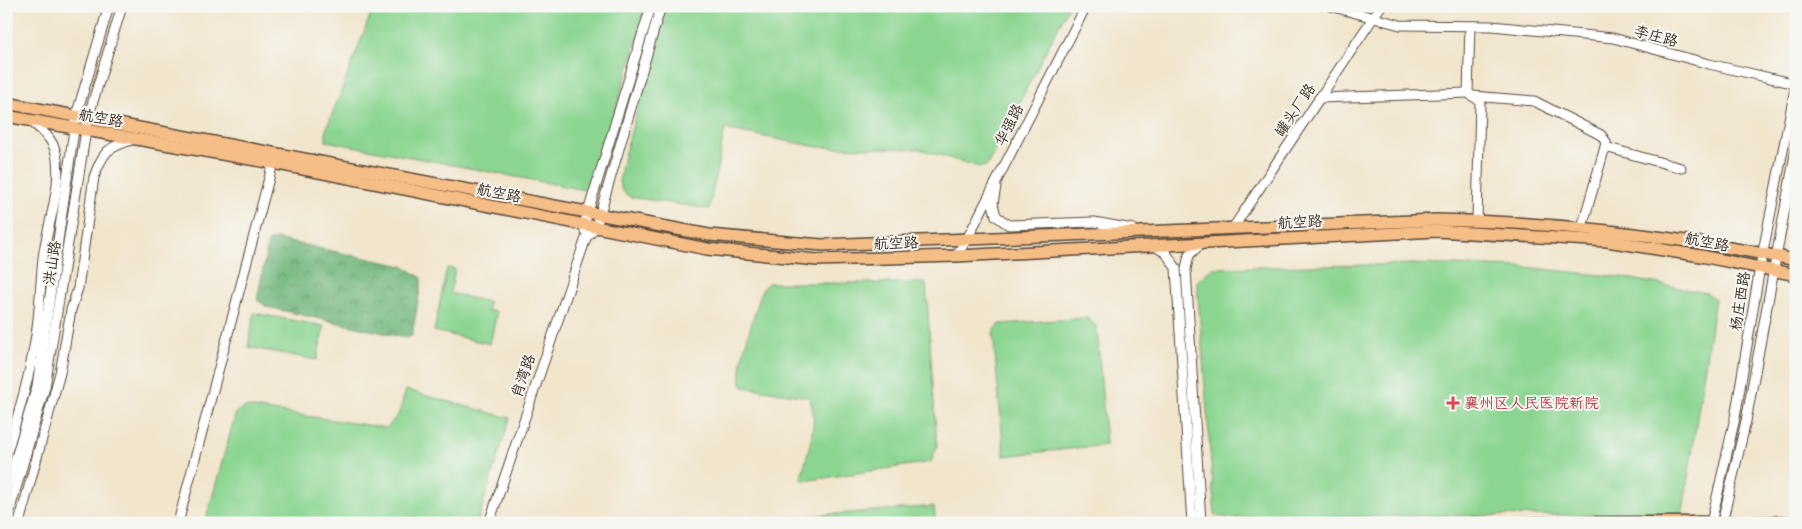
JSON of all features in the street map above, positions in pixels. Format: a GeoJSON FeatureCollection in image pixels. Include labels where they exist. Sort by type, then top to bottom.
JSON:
{"type":"FeatureCollection","features":[{"type":"Feature","properties":{"kind":"main road","name":"航空路"},"geometry":{"type":"LineString","coordinates":[[6,102],[709,235],[822,245],[1437,220],[1477,220],[1582,227],[1704,242],[1796,260]]}},
{"type":"Feature","properties":{"kind":"main road","name":"航空路"},"geometry":{"type":"LineString","coordinates":[[6,116],[272,163],[707,249],[790,258],[817,260],[956,256],[1414,231],[1525,235],[1607,241],[1796,275]]}},
{"type":"Feature","properties":{"kind":"main road"},"geometry":{"type":"LineString","coordinates":[[1532,523],[1796,522]]}},
{"type":"Feature","properties":{"kind":"street","name":"洪山路"},"geometry":{"type":"LineString","coordinates":[[6,491],[37,386],[76,116],[109,6]]}},
{"type":"Feature","properties":{"kind":"street","name":"洪山路"},"geometry":{"type":"LineString","coordinates":[[6,523],[45,387],[88,118],[122,6]]}},
{"type":"Feature","properties":{"kind":"street","name":"肖湾路"},"geometry":{"type":"LineString","coordinates":[[594,213],[651,6]]}},
{"type":"Feature","properties":{"kind":"street","name":"肖湾路"},"geometry":{"type":"LineString","coordinates":[[489,523],[590,226],[661,6]]}},
{"type":"Feature","properties":{"kind":"street","name":"华强路"},"geometry":{"type":"LineString","coordinates":[[956,256],[967,239],[998,175],[1086,6]]}},
{"type":"Feature","properties":{"kind":"street","name":"李庄路"},"geometry":{"type":"LineString","coordinates":[[1330,6],[1400,25],[1492,26],[1613,38],[1709,64],[1796,84]]}},
{"type":"Feature","properties":{"kind":"street","name":"罐头厂路"},"geometry":{"type":"LineString","coordinates":[[1233,228],[1381,6]]}},
{"type":"Feature","properties":{"kind":"street"},"geometry":{"type":"LineString","coordinates":[[1470,26],[1470,94]]}},
{"type":"Feature","properties":{"kind":"street","name":"杨庄西路"},"geometry":{"type":"LineString","coordinates":[[1717,522],[1762,253],[1796,84]]}},
{"type":"Feature","properties":{"kind":"street"},"geometry":{"type":"LineString","coordinates":[[1470,94],[1480,101],[1477,220]]}},
{"type":"Feature","properties":{"kind":"street"},"geometry":{"type":"LineString","coordinates":[[1319,98],[1470,94],[1534,101],[1601,135],[1606,142],[1582,227]]}},
{"type":"Feature","properties":{"kind":"street"},"geometry":{"type":"LineString","coordinates":[[6,455],[26,386],[35,343],[41,299],[43,258],[58,176],[56,152],[47,134],[28,120]]}},
{"type":"Feature","properties":{"kind":"street"},"geometry":{"type":"LineString","coordinates":[[19,523],[60,373],[70,310],[78,288],[94,177],[100,161],[111,147],[134,139]]}},
{"type":"Feature","properties":{"kind":"street"},"geometry":{"type":"LineString","coordinates":[[1605,147],[1681,168]]}},
{"type":"Feature","properties":{"kind":"street","name":"杨庄西路"},"geometry":{"type":"LineString","coordinates":[[1717,522],[1746,421],[1796,149]]}},
{"type":"Feature","properties":{"kind":"street"},"geometry":{"type":"LineString","coordinates":[[178,523],[272,163]]}},
{"type":"Feature","properties":{"kind":"street"},"geometry":{"type":"LineString","coordinates":[[998,175],[993,204],[996,216],[1010,225],[1094,222],[1146,232]]}},
{"type":"Feature","properties":{"kind":"street"},"geometry":{"type":"LineString","coordinates":[[1201,523],[1186,269],[1189,256],[1202,242]]}},
{"type":"Feature","properties":{"kind":"street"},"geometry":{"type":"LineString","coordinates":[[1152,245],[1166,254],[1176,268],[1192,523]]}},
{"type":"Feature","properties":{"kind":"green space"},"geometry":{"type":"Polygon","coordinates":[[[374,6],[648,6],[590,191],[326,141],[326,130],[374,6]]]}},
{"type":"Feature","properties":{"kind":"green space"},"geometry":{"type":"Polygon","coordinates":[[[667,6],[1069,6],[987,166],[979,167],[919,149],[817,147],[725,129],[709,209],[630,197],[622,191],[619,182],[624,156],[667,6]]]}},
{"type":"Feature","properties":{"kind":"green space"},"geometry":{"type":"Polygon","coordinates":[[[276,239],[403,266],[422,278],[412,336],[406,338],[267,307],[257,300],[268,242],[276,239]]]}},
{"type":"Feature","properties":{"kind":"green space","name":"襄州区人民医院新院"},"geometry":{"type":"Polygon","coordinates":[[[1412,264],[1524,267],[1621,277],[1707,293],[1715,299],[1683,512],[1680,514],[1228,518],[1215,515],[1197,282],[1212,268],[1412,264]]]}},
{"type":"Feature","properties":{"kind":"green space"},"geometry":{"type":"Polygon","coordinates":[[[447,268],[455,269],[450,293],[489,302],[487,310],[497,312],[490,344],[434,331],[447,268]]]}},
{"type":"Feature","properties":{"kind":"green space"},"geometry":{"type":"Polygon","coordinates":[[[768,283],[926,283],[937,446],[931,462],[804,481],[801,478],[813,427],[812,406],[809,397],[743,387],[741,379],[743,355],[747,340],[762,290],[768,283]]]}},
{"type":"Feature","properties":{"kind":"green space"},"geometry":{"type":"Polygon","coordinates":[[[254,313],[324,326],[317,360],[248,347],[254,313]]]}},
{"type":"Feature","properties":{"kind":"green space"},"geometry":{"type":"Polygon","coordinates":[[[1087,318],[1097,327],[1106,445],[1004,456],[993,332],[1000,324],[1087,318]]]}},
{"type":"Feature","properties":{"kind":"green space"},"geometry":{"type":"Polygon","coordinates":[[[406,390],[510,418],[477,523],[205,523],[236,412],[246,407],[387,428],[399,413],[406,390]]]}},
{"type":"Feature","properties":{"kind":"green space"},"geometry":{"type":"Polygon","coordinates":[[[934,506],[936,523],[715,523],[913,508],[934,506]]]}},
{"type":"Feature","properties":{"kind":"place","name":"襄州区人民医院新院"},"geometry":{"type":"Point","coordinates":[1453,403]}}]}
